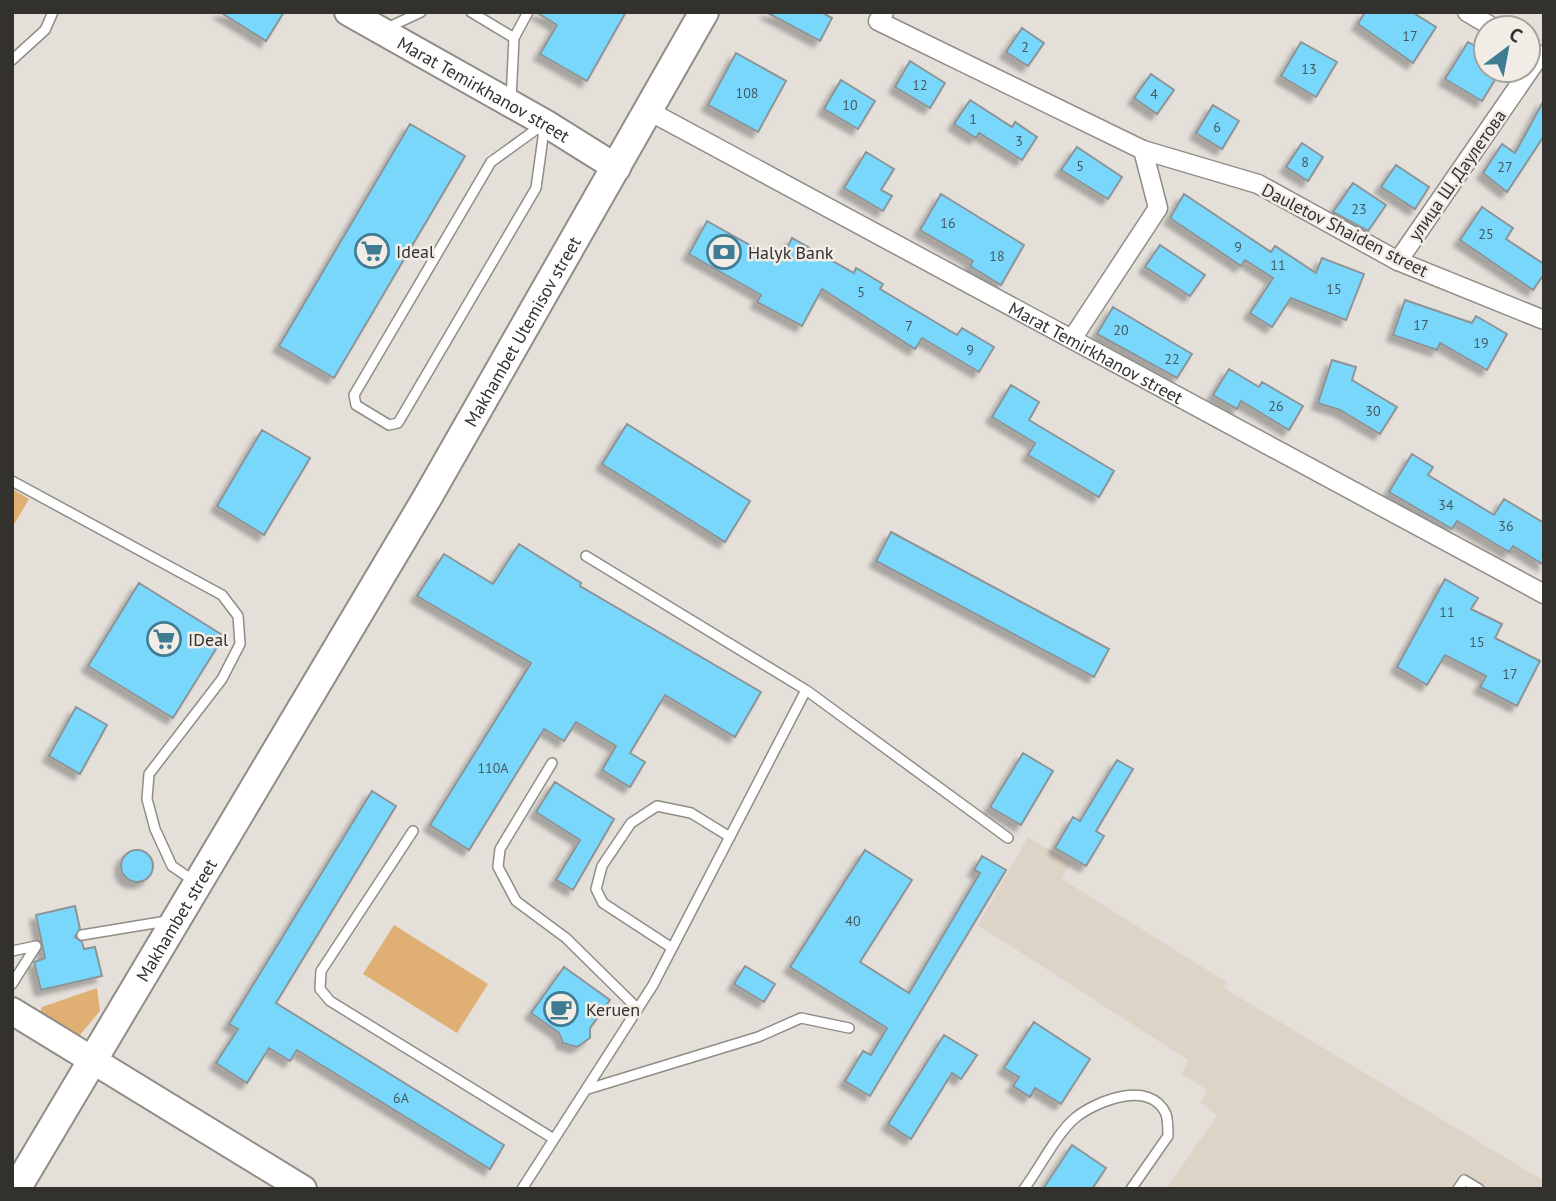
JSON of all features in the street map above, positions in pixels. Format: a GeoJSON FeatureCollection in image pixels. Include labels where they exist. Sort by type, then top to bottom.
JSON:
{"type":"FeatureCollection","features":[{"type":"Feature","properties":{"kind":"main road","name":"Makhambet Utemisov street"},"geometry":{"type":"LineString","coordinates":[[197,883],[420,510],[704,12]]}},
{"type":"Feature","properties":{"kind":"main road","name":"Makhambet street"},"geometry":{"type":"LineString","coordinates":[[16,1189],[197,883]]}},
{"type":"Feature","properties":{"kind":"street","name":"Marat Temirkhanov street"},"geometry":{"type":"LineString","coordinates":[[348,12],[380,22],[617,168]]}},
{"type":"Feature","properties":{"kind":"street","name":"Dauletov Shaiden street"},"geometry":{"type":"LineString","coordinates":[[881,17],[1143,150],[1258,184],[1398,261],[1544,320]]}},
{"type":"Feature","properties":{"kind":"street","name":"улица Ш. Даулетова"},"geometry":{"type":"LineString","coordinates":[[1398,261],[1516,84]]}},
{"type":"Feature","properties":{"kind":"street","name":"Marat Temirkhanov street"},"geometry":{"type":"LineString","coordinates":[[649,111],[1544,594]]}},
{"type":"Feature","properties":{"kind":"street"},"geometry":{"type":"LineString","coordinates":[[1072,339],[1158,208],[1143,150]]}},
{"type":"Feature","properties":{"kind":"street"},"geometry":{"type":"LineString","coordinates":[[12,1011],[303,1189]]}},
{"type":"Feature","properties":{"kind":"lane"},"geometry":{"type":"LineString","coordinates":[[12,60],[46,30],[53,12]]}},
{"type":"Feature","properties":{"kind":"lane"},"geometry":{"type":"LineString","coordinates":[[380,22],[421,12]]}},
{"type":"Feature","properties":{"kind":"lane"},"geometry":{"type":"LineString","coordinates":[[471,12],[514,38]]}},
{"type":"Feature","properties":{"kind":"lane"},"geometry":{"type":"LineString","coordinates":[[511,105],[514,38],[528,12]]}},
{"type":"Feature","properties":{"kind":"lane"},"geometry":{"type":"LineString","coordinates":[[545,123],[536,188],[398,423],[389,425],[356,405],[354,395],[491,162],[545,123]]}},
{"type":"Feature","properties":{"kind":"lane"},"geometry":{"type":"LineString","coordinates":[[12,481],[222,595],[238,616],[240,643],[222,679],[149,774],[146,799],[155,829],[172,866],[197,883]]}},
{"type":"Feature","properties":{"kind":"lane"},"geometry":{"type":"LineString","coordinates":[[586,556],[806,690],[1008,838]]}},
{"type":"Feature","properties":{"kind":"lane"},"geometry":{"type":"LineString","coordinates":[[522,1189],[638,1009],[673,948],[806,690]]}},
{"type":"Feature","properties":{"kind":"lane"},"geometry":{"type":"LineString","coordinates":[[552,763],[500,849],[498,867],[516,901],[566,938],[638,1009]]}},
{"type":"Feature","properties":{"kind":"lane"},"geometry":{"type":"LineString","coordinates":[[673,948],[603,903],[596,889],[602,866],[631,823],[657,806],[691,813],[730,837]]}},
{"type":"Feature","properties":{"kind":"lane"},"geometry":{"type":"LineString","coordinates":[[413,831],[321,971],[320,989],[330,1001],[555,1139]]}},
{"type":"Feature","properties":{"kind":"lane"},"geometry":{"type":"LineString","coordinates":[[82,935],[175,920]]}},
{"type":"Feature","properties":{"kind":"lane"},"geometry":{"type":"LineString","coordinates":[[12,951],[36,946],[12,984]]}},
{"type":"Feature","properties":{"kind":"lane"},"geometry":{"type":"LineString","coordinates":[[588,1088],[758,1037],[801,1018],[849,1028]]}},
{"type":"Feature","properties":{"kind":"lane"},"geometry":{"type":"LineString","coordinates":[[1024,1189],[1074,1119],[1101,1103],[1127,1094],[1153,1100],[1166,1114],[1168,1136],[1131,1189]]}},
{"type":"Feature","properties":{"kind":"lane"},"geometry":{"type":"LineString","coordinates":[[1458,1189],[1464,1180],[1479,1189]]}},
{"type":"Feature","properties":{"kind":"shaded area"},"geometry":{"type":"Polygon","coordinates":[[[12,489],[29,499],[12,528],[12,489]]]}},
{"type":"Feature","properties":{"kind":"shaded area"},"geometry":{"type":"Polygon","coordinates":[[[1028,837],[1071,863],[1062,879],[1226,982],[1224,988],[1544,1181],[1544,1189],[1166,1189],[1217,1116],[1200,1102],[1207,1090],[1182,1074],[1188,1060],[978,925],[1028,837]]]}},
{"type":"Feature","properties":{"kind":"shaded area"},"geometry":{"type":"Polygon","coordinates":[[[394,925],[488,984],[457,1033],[363,974],[394,925]]]}},
{"type":"Feature","properties":{"kind":"shaded area"},"geometry":{"type":"Polygon","coordinates":[[[97,988],[100,1011],[79,1036],[39,1015],[42,1007],[97,988]]]}},
{"type":"Feature","properties":{"kind":"building"},"geometry":{"type":"Polygon","coordinates":[[[220,12],[284,12],[266,41],[220,12]]]}},
{"type":"Feature","properties":{"kind":"building"},"geometry":{"type":"Polygon","coordinates":[[[536,12],[626,12],[587,81],[540,54],[557,25],[536,12]]]}},
{"type":"Feature","properties":{"kind":"building"},"geometry":{"type":"Polygon","coordinates":[[[766,12],[821,12],[832,18],[820,41],[766,12]]]}},
{"type":"Feature","properties":{"kind":"building"},"geometry":{"type":"Polygon","coordinates":[[[1365,12],[1412,12],[1436,27],[1413,63],[1358,24],[1365,12]]]}},
{"type":"Feature","properties":{"kind":"building"},"geometry":{"type":"Polygon","coordinates":[[[1022,28],[1044,43],[1028,66],[1006,52],[1022,28]]]}},
{"type":"Feature","properties":{"kind":"building"},"geometry":{"type":"Polygon","coordinates":[[[1301,42],[1337,62],[1316,97],[1281,76],[1301,42]]]}},
{"type":"Feature","properties":{"kind":"building"},"geometry":{"type":"Polygon","coordinates":[[[1468,42],[1472,44],[1472,84],[1492,84],[1482,101],[1445,79],[1468,42]]]}},
{"type":"Feature","properties":{"kind":"building"},"geometry":{"type":"Polygon","coordinates":[[[736,53],[786,81],[758,132],[708,105],[736,53]]]}},
{"type":"Feature","properties":{"kind":"building"},"geometry":{"type":"Polygon","coordinates":[[[910,61],[945,83],[930,108],[895,87],[910,61]]]}},
{"type":"Feature","properties":{"kind":"building"},"geometry":{"type":"Polygon","coordinates":[[[1151,74],[1174,90],[1157,114],[1134,98],[1151,74]]]}},
{"type":"Feature","properties":{"kind":"building"},"geometry":{"type":"Polygon","coordinates":[[[841,80],[875,101],[858,129],[824,109],[841,80]]]}},
{"type":"Feature","properties":{"kind":"building"},"geometry":{"type":"Polygon","coordinates":[[[970,100],[1012,127],[1015,122],[1037,137],[1022,160],[979,133],[976,138],[954,124],[970,100]]]}},
{"type":"Feature","properties":{"kind":"building"},"geometry":{"type":"Polygon","coordinates":[[[1544,100],[1544,136],[1507,192],[1483,173],[1502,144],[1515,153],[1544,100]]]}},
{"type":"Feature","properties":{"kind":"building"},"geometry":{"type":"Polygon","coordinates":[[[1213,105],[1239,121],[1222,149],[1196,133],[1213,105]]]}},
{"type":"Feature","properties":{"kind":"building","name":"Ideal"},"geometry":{"type":"Polygon","coordinates":[[[410,124],[465,156],[334,378],[279,346],[410,124]]]}},
{"type":"Feature","properties":{"kind":"building"},"geometry":{"type":"Polygon","coordinates":[[[1302,143],[1323,157],[1308,181],[1286,167],[1302,143]]]}},
{"type":"Feature","properties":{"kind":"building"},"geometry":{"type":"Polygon","coordinates":[[[1077,147],[1122,177],[1108,199],[1061,170],[1077,147]]]}},
{"type":"Feature","properties":{"kind":"building"},"geometry":{"type":"Polygon","coordinates":[[[866,152],[894,169],[881,190],[892,196],[883,211],[844,188],[866,152]]]}},
{"type":"Feature","properties":{"kind":"building"},"geometry":{"type":"Polygon","coordinates":[[[1396,165],[1429,187],[1415,209],[1381,187],[1396,165]]]}},
{"type":"Feature","properties":{"kind":"building"},"geometry":{"type":"Polygon","coordinates":[[[1353,183],[1386,205],[1368,231],[1333,212],[1353,183]]]}},
{"type":"Feature","properties":{"kind":"building"},"geometry":{"type":"Polygon","coordinates":[[[941,194],[1024,245],[1001,285],[970,266],[973,261],[920,230],[941,194]]]}},
{"type":"Feature","properties":{"kind":"building"},"geometry":{"type":"Polygon","coordinates":[[[1184,194],[1271,252],[1275,246],[1316,273],[1322,258],[1364,274],[1346,320],[1291,298],[1272,327],[1250,313],[1273,278],[1245,260],[1241,266],[1170,218],[1184,194]]]}},
{"type":"Feature","properties":{"kind":"building"},"geometry":{"type":"Polygon","coordinates":[[[1482,207],[1513,228],[1506,239],[1544,264],[1544,274],[1533,290],[1460,240],[1482,207]]]}},
{"type":"Feature","properties":{"kind":"building"},"geometry":{"type":"Polygon","coordinates":[[[707,221],[780,262],[792,238],[854,273],[856,268],[883,284],[880,289],[957,335],[962,328],[994,347],[979,372],[922,338],[915,349],[822,289],[802,326],[757,302],[761,295],[689,254],[707,221]]]}},
{"type":"Feature","properties":{"kind":"building"},"geometry":{"type":"Polygon","coordinates":[[[1160,245],[1205,275],[1190,296],[1145,267],[1160,245]]]}},
{"type":"Feature","properties":{"kind":"building"},"geometry":{"type":"Polygon","coordinates":[[[1405,300],[1472,323],[1476,316],[1507,334],[1487,370],[1440,343],[1437,350],[1393,335],[1405,300]]]}},
{"type":"Feature","properties":{"kind":"building"},"geometry":{"type":"Polygon","coordinates":[[[1113,307],[1192,354],[1177,378],[1097,334],[1113,307]]]}},
{"type":"Feature","properties":{"kind":"building"},"geometry":{"type":"Polygon","coordinates":[[[1332,360],[1356,367],[1352,380],[1397,407],[1380,434],[1340,410],[1318,403],[1332,360]]]}},
{"type":"Feature","properties":{"kind":"building"},"geometry":{"type":"Polygon","coordinates":[[[1229,369],[1259,387],[1262,382],[1303,406],[1289,430],[1241,401],[1237,409],[1213,395],[1229,369]]]}},
{"type":"Feature","properties":{"kind":"building"},"geometry":{"type":"Polygon","coordinates":[[[1011,385],[1039,402],[1029,420],[1114,471],[1099,497],[1028,455],[1035,443],[992,417],[1011,385]]]}},
{"type":"Feature","properties":{"kind":"building"},"geometry":{"type":"Polygon","coordinates":[[[627,424],[750,501],[725,542],[602,464],[627,424]]]}},
{"type":"Feature","properties":{"kind":"building"},"geometry":{"type":"Polygon","coordinates":[[[262,430],[310,458],[264,535],[217,506],[262,430]]]}},
{"type":"Feature","properties":{"kind":"building"},"geometry":{"type":"Polygon","coordinates":[[[1412,454],[1433,467],[1428,475],[1494,515],[1504,499],[1544,523],[1544,565],[1513,546],[1509,552],[1457,521],[1452,529],[1389,492],[1412,454]]]}},
{"type":"Feature","properties":{"kind":"building"},"geometry":{"type":"Polygon","coordinates":[[[891,532],[1109,649],[1094,677],[876,561],[891,532]]]}},
{"type":"Feature","properties":{"kind":"building"},"geometry":{"type":"Polygon","coordinates":[[[519,544],[581,583],[580,586],[761,692],[735,737],[665,695],[630,753],[645,762],[630,787],[602,770],[616,746],[576,722],[564,741],[544,729],[469,850],[430,825],[531,663],[417,596],[444,554],[493,584],[519,544]]]}},
{"type":"Feature","properties":{"kind":"building"},"geometry":{"type":"Polygon","coordinates":[[[1445,579],[1478,598],[1471,609],[1502,624],[1495,638],[1540,661],[1517,706],[1480,687],[1486,676],[1445,655],[1427,685],[1397,667],[1445,579]]]}},
{"type":"Feature","properties":{"kind":"building"},"geometry":{"type":"Polygon","coordinates":[[[139,583],[224,636],[173,718],[88,666],[139,583]]]}},
{"type":"Feature","properties":{"kind":"building"},"geometry":{"type":"Polygon","coordinates":[[[76,707],[107,725],[80,774],[49,756],[76,707]]]}},
{"type":"Feature","properties":{"kind":"building"},"geometry":{"type":"Polygon","coordinates":[[[1023,753],[1053,771],[1021,825],[990,807],[1023,753]]]}},
{"type":"Feature","properties":{"kind":"building"},"geometry":{"type":"Polygon","coordinates":[[[1117,760],[1133,769],[1096,831],[1104,836],[1086,866],[1055,848],[1073,817],[1080,821],[1117,760]]]}},
{"type":"Feature","properties":{"kind":"building"},"geometry":{"type":"Polygon","coordinates":[[[555,782],[614,819],[573,890],[556,880],[580,840],[536,812],[555,782]]]}},
{"type":"Feature","properties":{"kind":"building"},"geometry":{"type":"Polygon","coordinates":[[[372,791],[396,806],[276,1003],[504,1145],[490,1169],[297,1050],[290,1061],[269,1048],[247,1083],[216,1063],[238,1029],[229,1024],[372,791]]]}},
{"type":"Feature","properties":{"kind":"building"},"geometry":{"type":"Polygon","coordinates":[[[137,850],[148,855],[153,866],[148,877],[137,882],[126,877],[121,866],[126,855],[137,850]]]}},
{"type":"Feature","properties":{"kind":"building"},"geometry":{"type":"Polygon","coordinates":[[[865,850],[912,880],[860,962],[909,993],[980,873],[974,870],[982,856],[1006,870],[870,1096],[845,1081],[863,1051],[871,1055],[887,1028],[790,967],[865,850]]]}},
{"type":"Feature","properties":{"kind":"building"},"geometry":{"type":"Polygon","coordinates":[[[75,906],[80,929],[75,937],[82,942],[84,949],[95,947],[102,976],[41,990],[34,962],[45,958],[36,915],[75,906]]]}},
{"type":"Feature","properties":{"kind":"building"},"geometry":{"type":"Polygon","coordinates":[[[745,966],[775,984],[764,1002],[734,984],[745,966]]]}},
{"type":"Feature","properties":{"kind":"building"},"geometry":{"type":"Polygon","coordinates":[[[564,967],[610,1000],[590,1028],[590,1038],[577,1047],[563,1043],[559,1033],[531,1013],[564,967]]]}},
{"type":"Feature","properties":{"kind":"building"},"geometry":{"type":"Polygon","coordinates":[[[1034,1022],[1090,1059],[1061,1104],[1035,1088],[1030,1097],[1013,1086],[1019,1077],[1004,1068],[1034,1022]]]}},
{"type":"Feature","properties":{"kind":"building"},"geometry":{"type":"Polygon","coordinates":[[[944,1035],[977,1055],[961,1079],[952,1073],[911,1139],[888,1124],[944,1035]]]}},
{"type":"Feature","properties":{"kind":"building"},"geometry":{"type":"Polygon","coordinates":[[[1072,1145],[1106,1168],[1092,1189],[1043,1189],[1072,1145]]]}},
{"type":"Feature","properties":{"kind":"place","name":"Ideal"},"geometry":{"type":"Point","coordinates":[372,251]}},
{"type":"Feature","properties":{"kind":"place","name":"Halyk Bank"},"geometry":{"type":"Point","coordinates":[724,252]}},
{"type":"Feature","properties":{"kind":"place","name":"IDeal"},"geometry":{"type":"Point","coordinates":[164,639]}},
{"type":"Feature","properties":{"kind":"place","name":"Keruen"},"geometry":{"type":"Point","coordinates":[561,1009]}}]}
